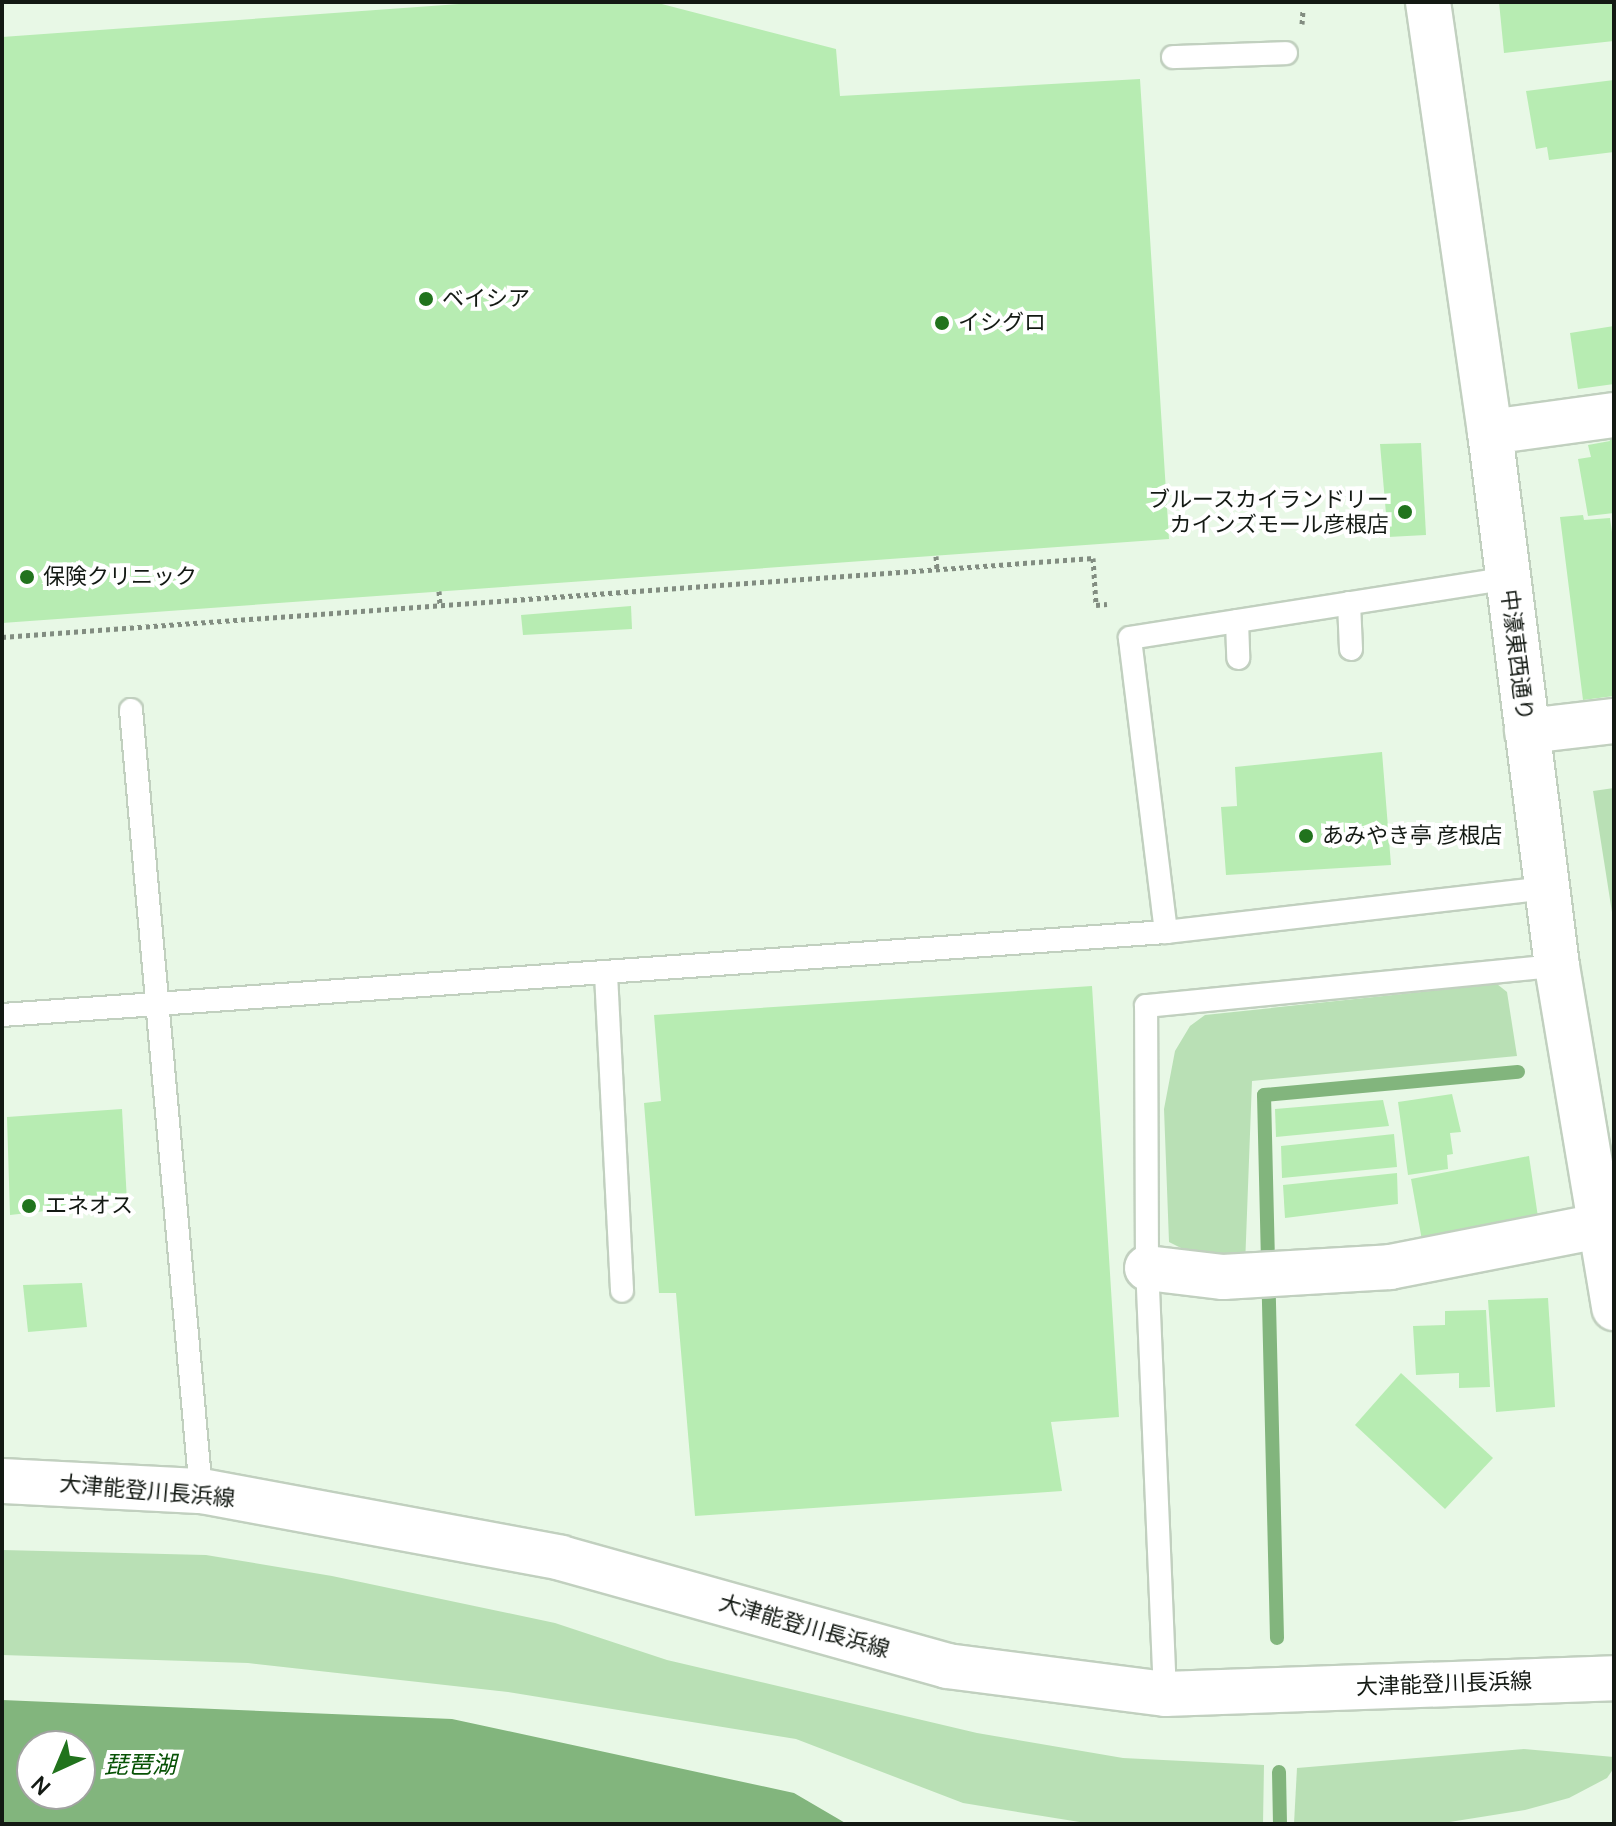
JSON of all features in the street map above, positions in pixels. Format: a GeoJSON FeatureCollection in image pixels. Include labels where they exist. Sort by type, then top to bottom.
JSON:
{"type":"FeatureCollection","features":[{"type":"Feature","properties":{"kind":"main road","name":"中濠東西通り"},"geometry":{"type":"LineString","coordinates":[[1428,2],[1490,432],[1557,966],[1607,1224],[1614,1308]]}},
{"type":"Feature","properties":{"kind":"main road"},"geometry":{"type":"LineString","coordinates":[[1490,432],[1614,415]]}},
{"type":"Feature","properties":{"kind":"main road"},"geometry":{"type":"LineString","coordinates":[[1527,731],[1614,721]]}},
{"type":"Feature","properties":{"kind":"main road"},"geometry":{"type":"LineString","coordinates":[[1147,1268],[1223,1277],[1284,1276],[1390,1267],[1607,1224]]}},
{"type":"Feature","properties":{"kind":"main road","name":"大津能登川長浜線"},"geometry":{"type":"LineString","coordinates":[[2,1481],[201,1491],[561,1558],[947,1666],[1165,1694],[1614,1678]]}},
{"type":"Feature","properties":{"kind":"lane"},"geometry":{"type":"LineString","coordinates":[[1173,57],[1286,53]]}},
{"type":"Feature","properties":{"kind":"lane"},"geometry":{"type":"LineString","coordinates":[[1166,932],[1130,638],[1507,578]]}},
{"type":"Feature","properties":{"kind":"lane"},"geometry":{"type":"LineString","coordinates":[[1349,603],[1351,649]]}},
{"type":"Feature","properties":{"kind":"lane"},"geometry":{"type":"LineString","coordinates":[[1237,621],[1238,658]]}},
{"type":"Feature","properties":{"kind":"lane"},"geometry":{"type":"LineString","coordinates":[[131,710],[154,1003],[201,1491]]}},
{"type":"Feature","properties":{"kind":"lane"},"geometry":{"type":"LineString","coordinates":[[2,1015],[1166,932],[1546,888]]}},
{"type":"Feature","properties":{"kind":"lane"},"geometry":{"type":"LineString","coordinates":[[1165,1694],[1147,1268],[1146,1006],[1557,966]]}},
{"type":"Feature","properties":{"kind":"lane"},"geometry":{"type":"LineString","coordinates":[[606,974],[622,1291]]}},
{"type":"Feature","properties":{"kind":"path"},"geometry":{"type":"LineString","coordinates":[[936,556],[938,571]]}},
{"type":"Feature","properties":{"kind":"path"},"geometry":{"type":"LineString","coordinates":[[2,637],[1093,558],[1096,605],[1107,604]]}},
{"type":"Feature","properties":{"kind":"path"},"geometry":{"type":"LineString","coordinates":[[439,591],[440,605]]}},
{"type":"Feature","properties":{"kind":"shaded area"},"geometry":{"type":"Polygon","coordinates":[[[1614,788],[1614,925],[1593,791],[1614,788]]]}},
{"type":"Feature","properties":{"kind":"shaded area"},"geometry":{"type":"Polygon","coordinates":[[[1497,984],[1507,992],[1517,1056],[1252,1081],[1245,1266],[1221,1268],[1169,1242],[1164,1109],[1175,1051],[1190,1026],[1205,1015],[1497,984]]]}},
{"type":"Feature","properties":{"kind":"shaded area"},"geometry":{"type":"Polygon","coordinates":[[[2,1550],[206,1555],[332,1576],[555,1623],[667,1660],[977,1733],[1123,1758],[1264,1765],[1263,1824],[1092,1824],[963,1803],[796,1739],[508,1692],[248,1663],[2,1655],[2,1550]]]}},
{"type":"Feature","properties":{"kind":"shaded area"},"geometry":{"type":"Polygon","coordinates":[[[1524,1749],[1614,1757],[1614,1768],[1607,1778],[1569,1798],[1525,1810],[1437,1824],[1294,1824],[1297,1768],[1524,1749]]]}},
{"type":"Feature","properties":{"kind":"water","name":"琵琶湖"},"geometry":{"type":"Polygon","coordinates":[[[2,1700],[452,1719],[794,1793],[847,1824],[2,1824],[2,1700]]]}},
{"type":"Feature","properties":{"kind":"building"},"geometry":{"type":"Polygon","coordinates":[[[487,2],[654,2],[836,49],[840,96],[1140,79],[1169,539],[2,623],[2,37],[487,2]]]}},
{"type":"Feature","properties":{"kind":"building"},"geometry":{"type":"Polygon","coordinates":[[[1499,2],[1614,2],[1614,41],[1504,53],[1499,2]]]}},
{"type":"Feature","properties":{"kind":"building"},"geometry":{"type":"Polygon","coordinates":[[[1614,80],[1614,152],[1549,160],[1547,147],[1536,149],[1526,91],[1614,80]]]}},
{"type":"Feature","properties":{"kind":"building"},"geometry":{"type":"Polygon","coordinates":[[[1614,326],[1614,384],[1578,389],[1570,333],[1614,326]]]}},
{"type":"Feature","properties":{"kind":"building"},"geometry":{"type":"Polygon","coordinates":[[[1614,435],[1614,513],[1588,516],[1578,459],[1591,457],[1588,445],[1610,441],[1608,436],[1614,435]]]}},
{"type":"Feature","properties":{"kind":"building","name":"ブルースカイランドリー カインズモール彦根店"},"geometry":{"type":"Polygon","coordinates":[[[1421,443],[1426,535],[1388,537],[1380,444],[1421,443]]]}},
{"type":"Feature","properties":{"kind":"building"},"geometry":{"type":"Polygon","coordinates":[[[1583,515],[1584,520],[1610,518],[1614,546],[1614,696],[1583,700],[1560,517],[1583,515]]]}},
{"type":"Feature","properties":{"kind":"building"},"geometry":{"type":"Polygon","coordinates":[[[631,606],[632,629],[523,635],[521,615],[631,606]]]}},
{"type":"Feature","properties":{"kind":"building","name":"あみやき亭 彦根店"},"geometry":{"type":"Polygon","coordinates":[[[1382,752],[1391,865],[1226,875],[1221,807],[1237,806],[1235,767],[1382,752]]]}},
{"type":"Feature","properties":{"kind":"building"},"geometry":{"type":"Polygon","coordinates":[[[1092,986],[1119,1417],[1051,1422],[1062,1491],[695,1516],[676,1293],[659,1293],[644,1103],[661,1101],[654,1015],[1092,986]]]}},
{"type":"Feature","properties":{"kind":"building"},"geometry":{"type":"Polygon","coordinates":[[[1452,1094],[1461,1132],[1450,1133],[1453,1154],[1447,1155],[1448,1169],[1408,1175],[1398,1102],[1452,1094]]]}},
{"type":"Feature","properties":{"kind":"building"},"geometry":{"type":"Polygon","coordinates":[[[1383,1100],[1389,1126],[1276,1137],[1275,1109],[1383,1100]]]}},
{"type":"Feature","properties":{"kind":"building"},"geometry":{"type":"Polygon","coordinates":[[[122,1109],[127,1202],[10,1215],[7,1117],[122,1109]]]}},
{"type":"Feature","properties":{"kind":"building"},"geometry":{"type":"Polygon","coordinates":[[[1394,1134],[1397,1167],[1282,1178],[1281,1146],[1394,1134]]]}},
{"type":"Feature","properties":{"kind":"building"},"geometry":{"type":"Polygon","coordinates":[[[1529,1156],[1539,1224],[1423,1246],[1411,1179],[1529,1156]]]}},
{"type":"Feature","properties":{"kind":"building"},"geometry":{"type":"Polygon","coordinates":[[[1397,1173],[1398,1204],[1285,1218],[1283,1185],[1397,1173]]]}},
{"type":"Feature","properties":{"kind":"building"},"geometry":{"type":"Polygon","coordinates":[[[82,1283],[87,1327],[28,1332],[23,1285],[82,1283]]]}},
{"type":"Feature","properties":{"kind":"building"},"geometry":{"type":"Polygon","coordinates":[[[1548,1298],[1555,1407],[1496,1412],[1488,1300],[1548,1298]]]}},
{"type":"Feature","properties":{"kind":"building"},"geometry":{"type":"Polygon","coordinates":[[[1486,1310],[1490,1387],[1459,1388],[1459,1373],[1416,1375],[1413,1326],[1445,1325],[1445,1311],[1486,1310]]]}},
{"type":"Feature","properties":{"kind":"building"},"geometry":{"type":"Polygon","coordinates":[[[1401,1373],[1493,1458],[1445,1509],[1355,1425],[1401,1373]]]}},
{"type":"Feature","properties":{"kind":"waterway"},"geometry":{"type":"LineString","coordinates":[[1277,1638],[1264,1095],[1518,1072]]}},
{"type":"Feature","properties":{"kind":"waterway"},"geometry":{"type":"LineString","coordinates":[[1279,1772],[1280,1824]]}},
{"type":"Feature","properties":{"kind":"place","name":"ベイシア"},"geometry":{"type":"Point","coordinates":[426,299]}},
{"type":"Feature","properties":{"kind":"place","name":"イシグロ"},"geometry":{"type":"Point","coordinates":[942,323]}},
{"type":"Feature","properties":{"kind":"place","name":"ブルースカイランドリー カインズモール彦根店"},"geometry":{"type":"Point","coordinates":[1405,512]}},
{"type":"Feature","properties":{"kind":"place","name":"保険クリニック"},"geometry":{"type":"Point","coordinates":[27,577]}},
{"type":"Feature","properties":{"kind":"place","name":"あみやき亭 彦根店"},"geometry":{"type":"Point","coordinates":[1306,836]}},
{"type":"Feature","properties":{"kind":"place","name":"エネオス"},"geometry":{"type":"Point","coordinates":[29,1206]}}]}
